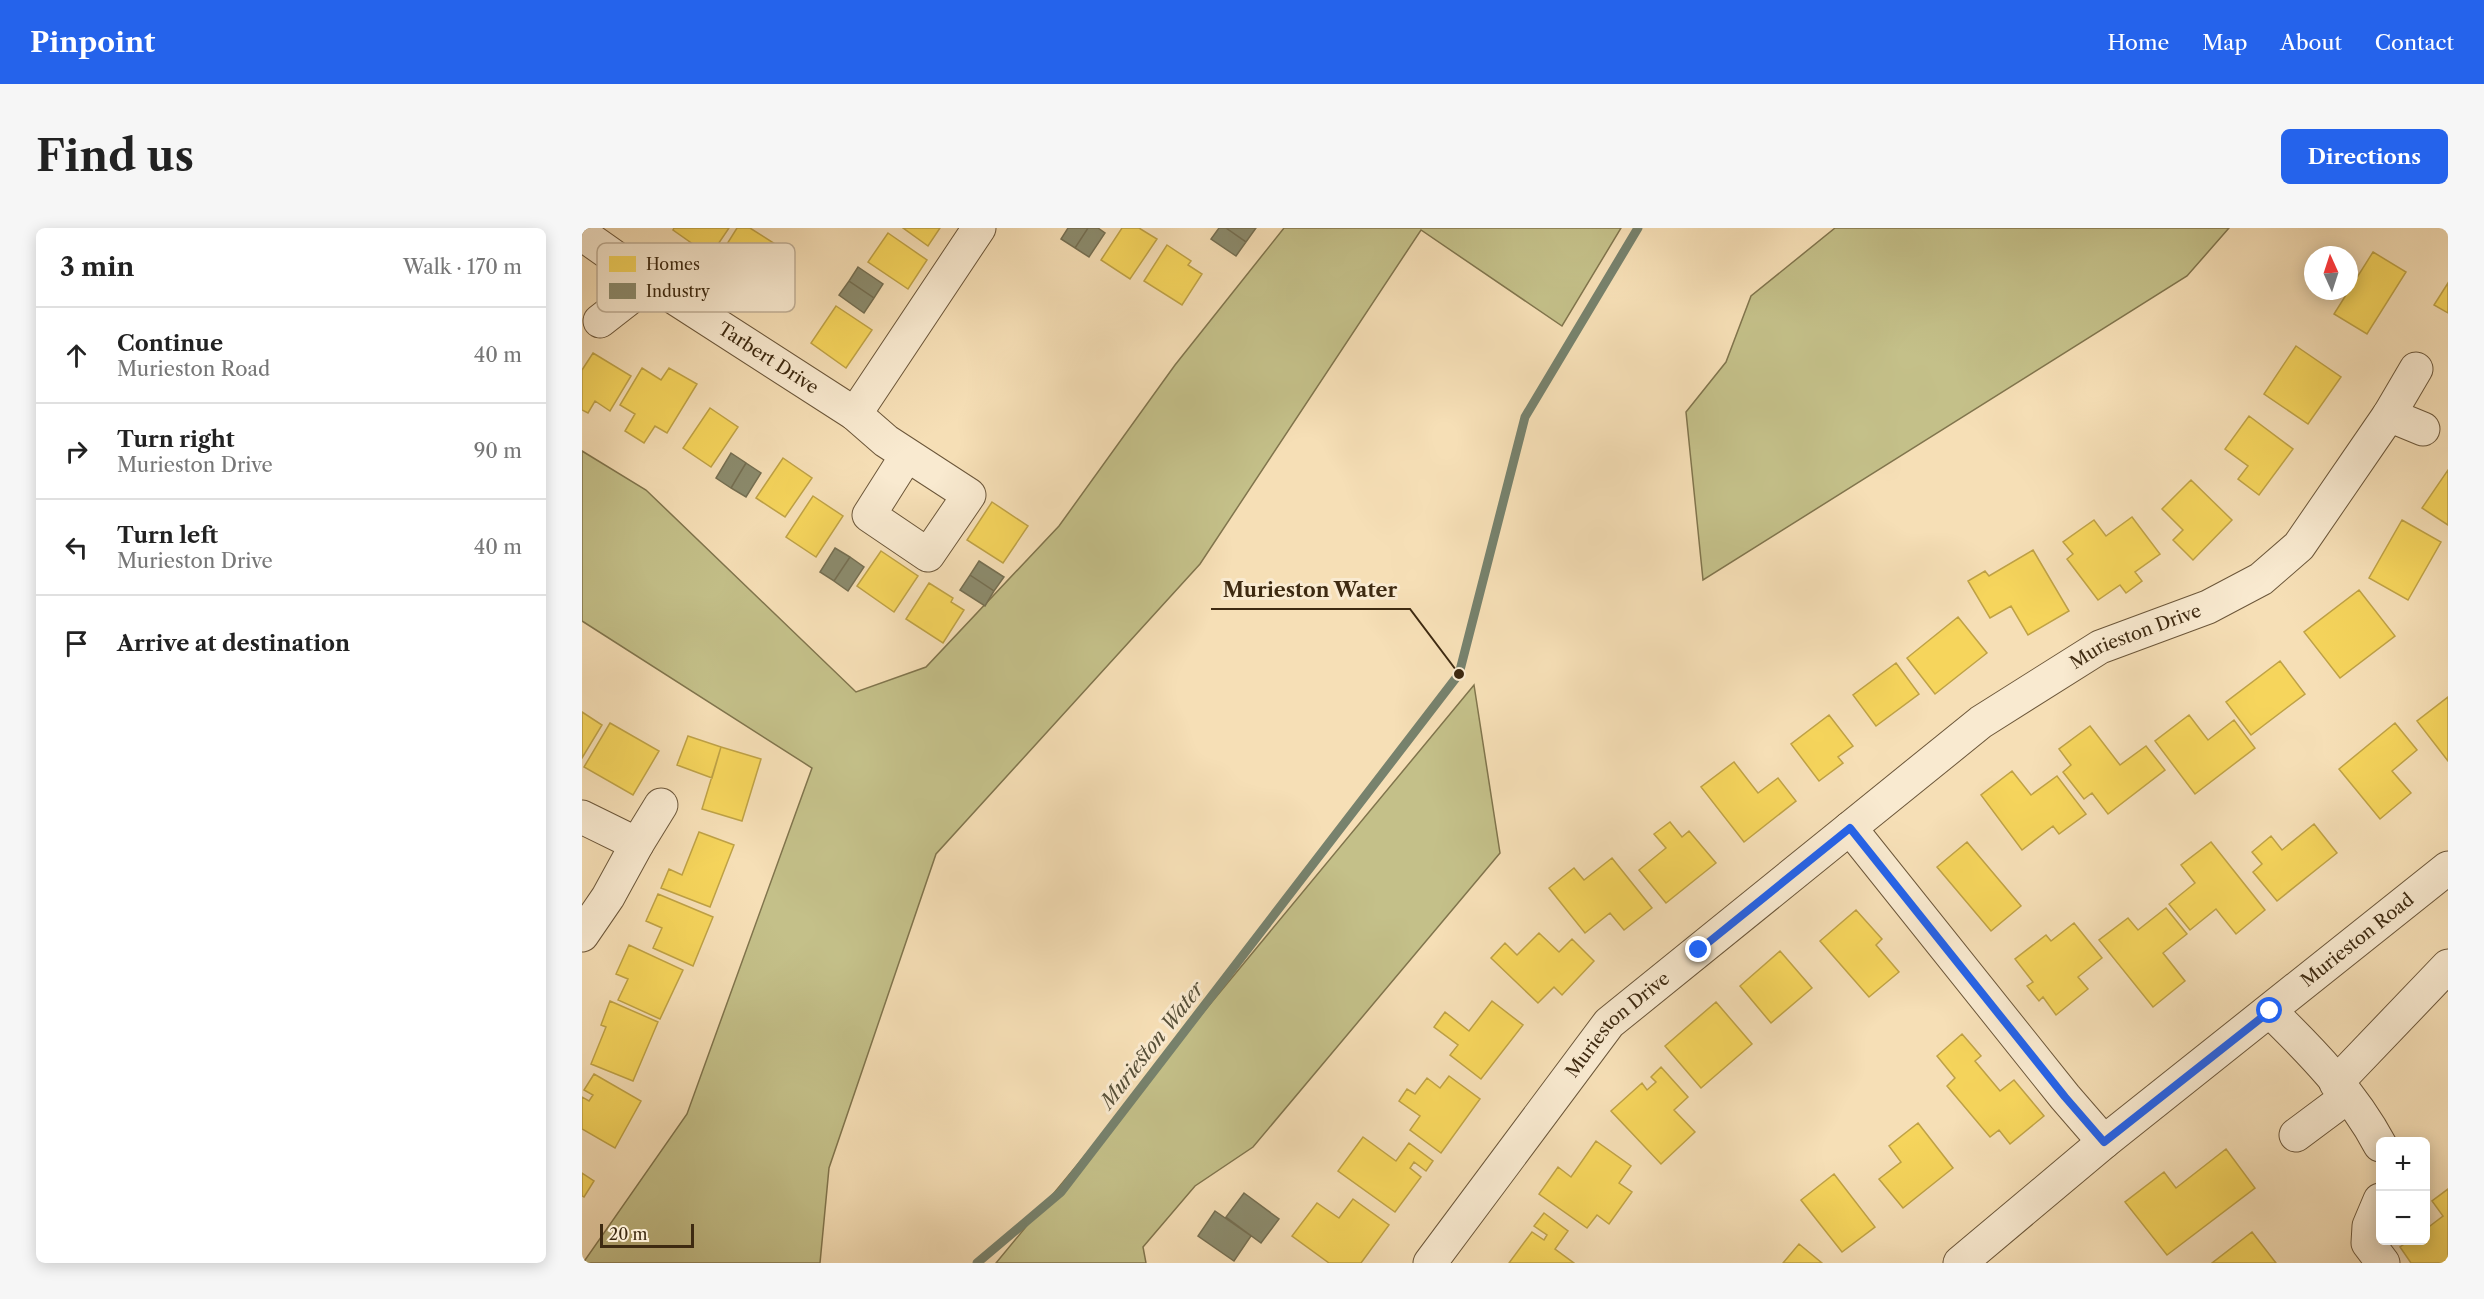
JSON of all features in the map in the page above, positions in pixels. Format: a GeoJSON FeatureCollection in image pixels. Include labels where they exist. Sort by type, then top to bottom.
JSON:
{"type":"FeatureCollection","features":[{"type":"Feature","properties":{"kind":"street"},"geometry":{"type":"LineString","coordinates":[[855,414],[979,228]]}},
{"type":"Feature","properties":{"kind":"street","name":"Tarbert Drive"},"geometry":{"type":"LineString","coordinates":[[582,234],[597,245]]}},
{"type":"Feature","properties":{"kind":"street"},"geometry":{"type":"LineString","coordinates":[[600,321],[612,312]]}},
{"type":"Feature","properties":{"kind":"street","name":"Tarbert Drive"},"geometry":{"type":"LineString","coordinates":[[697,312],[855,414],[886,441],[907,455]]}},
{"type":"Feature","properties":{"kind":"street","name":"Murieston Drive"},"geometry":{"type":"LineString","coordinates":[[1430,1263],[1609,1023],[1981,722],[2100,646],[2208,607],[2261,579],[2299,546],[2389,415],[2416,369]]}},
{"type":"Feature","properties":{"kind":"street"},"geometry":{"type":"LineString","coordinates":[[2389,415],[2423,429]]}},
{"type":"Feature","properties":{"kind":"street"},"geometry":{"type":"LineString","coordinates":[[582,935],[608,897],[636,844],[661,805]]}},
{"type":"Feature","properties":{"kind":"street"},"geometry":{"type":"LineString","coordinates":[[582,817],[636,844]]}},
{"type":"Feature","properties":{"kind":"street"},"geometry":{"type":"LineString","coordinates":[[1850,828],[2065,1097],[2104,1142]]}},
{"type":"Feature","properties":{"kind":"street","name":"Murieston Road"},"geometry":{"type":"LineString","coordinates":[[1960,1263],[2104,1142],[2448,868]]}},
{"type":"Feature","properties":{"kind":"street"},"geometry":{"type":"LineString","coordinates":[[2296,1134],[2342,1090],[2448,966]]}},
{"type":"Feature","properties":{"kind":"street"},"geometry":{"type":"LineString","coordinates":[[2270,1011],[2309,1049],[2361,1112],[2376,1138]]}},
{"type":"Feature","properties":{"kind":"street"},"geometry":{"type":"LineString","coordinates":[[2376,1209],[2369,1226],[2368,1243],[2383,1263]]}},
{"type":"Feature","properties":{"kind":"shaded area"},"geometry":{"type":"Polygon","coordinates":[[[1284,228],[1621,228],[1562,326],[1421,230],[1200,564],[936,854],[829,1168],[820,1263],[583,1263],[687,1114],[812,768],[582,621],[582,451],[646,490],[856,692],[926,667],[1059,526],[1175,365],[1284,228]]]}},
{"type":"Feature","properties":{"kind":"shaded area"},"geometry":{"type":"Polygon","coordinates":[[[1835,228],[2229,228],[2187,276],[1703,580],[1686,412],[1726,362],[1751,296],[1835,228]]]}},
{"type":"Feature","properties":{"kind":"shaded area"},"geometry":{"type":"Polygon","coordinates":[[[1474,685],[1500,853],[1253,1147],[1195,1186],[1143,1247],[1146,1263],[996,1263],[1474,685]]]}},
{"type":"Feature","properties":{"kind":"building: Homes"},"geometry":{"type":"Polygon","coordinates":[[[674,228],[729,228],[719,243],[692,243],[673,230],[674,228]]]}},
{"type":"Feature","properties":{"kind":"building: Homes"},"geometry":{"type":"Polygon","coordinates":[[[737,228],[750,228],[774,243],[728,243],[737,228]]]}},
{"type":"Feature","properties":{"kind":"building: Homes"},"geometry":{"type":"Polygon","coordinates":[[[903,228],[940,228],[928,246],[903,228]]]}},
{"type":"Feature","properties":{"kind":"building: Homes"},"geometry":{"type":"Polygon","coordinates":[[[1122,228],[1139,228],[1157,239],[1130,279],[1101,260],[1122,228]]]}},
{"type":"Feature","properties":{"kind":"building: Homes"},"geometry":{"type":"Polygon","coordinates":[[[888,233],[927,260],[908,289],[868,262],[888,233]]]}},
{"type":"Feature","properties":{"kind":"building: Homes"},"geometry":{"type":"Polygon","coordinates":[[[1167,245],[1191,261],[1188,265],[1202,274],[1182,305],[1144,281],[1167,245]]]}},
{"type":"Feature","properties":{"kind":"building: Homes"},"geometry":{"type":"Polygon","coordinates":[[[2373,252],[2406,272],[2367,334],[2334,314],[2343,300],[2358,300],[2358,276],[2373,252]]]}},
{"type":"Feature","properties":{"kind":"building: Homes"},"geometry":{"type":"Polygon","coordinates":[[[2448,283],[2448,313],[2434,305],[2448,283]]]}},
{"type":"Feature","properties":{"kind":"building: Homes"},"geometry":{"type":"Polygon","coordinates":[[[836,306],[872,330],[846,368],[811,343],[836,306]]]}},
{"type":"Feature","properties":{"kind":"building: Homes"},"geometry":{"type":"Polygon","coordinates":[[[2296,346],[2341,377],[2308,424],[2264,394],[2296,346]]]}},
{"type":"Feature","properties":{"kind":"building: Homes"},"geometry":{"type":"Polygon","coordinates":[[[593,353],[631,376],[610,411],[595,401],[588,413],[582,410],[582,370],[593,353]]]}},
{"type":"Feature","properties":{"kind":"building: Homes"},"geometry":{"type":"Polygon","coordinates":[[[642,368],[661,380],[669,368],[697,384],[667,433],[655,426],[644,443],[625,431],[635,414],[620,405],[642,368]]]}},
{"type":"Feature","properties":{"kind":"building: Homes"},"geometry":{"type":"Polygon","coordinates":[[[710,408],[738,427],[711,467],[683,448],[710,408]]]}},
{"type":"Feature","properties":{"kind":"building: Homes"},"geometry":{"type":"Polygon","coordinates":[[[2249,416],[2293,449],[2259,495],[2238,479],[2248,466],[2225,449],[2249,416]]]}},
{"type":"Feature","properties":{"kind":"building: Homes"},"geometry":{"type":"Polygon","coordinates":[[[783,458],[812,478],[785,517],[756,498],[783,458]]]}},
{"type":"Feature","properties":{"kind":"building: Homes"},"geometry":{"type":"Polygon","coordinates":[[[2448,470],[2448,525],[2422,508],[2448,470]]]}},
{"type":"Feature","properties":{"kind":"building: Homes"},"geometry":{"type":"Polygon","coordinates":[[[2191,480],[2232,520],[2193,560],[2173,540],[2183,530],[2162,509],[2191,480]]]}},
{"type":"Feature","properties":{"kind":"building: Homes"},"geometry":{"type":"Polygon","coordinates":[[[813,496],[843,516],[816,557],[786,537],[813,496]]]}},
{"type":"Feature","properties":{"kind":"building: Homes"},"geometry":{"type":"Polygon","coordinates":[[[992,502],[1028,526],[1003,563],[967,540],[992,502]]]}},
{"type":"Feature","properties":{"kind":"building: Homes"},"geometry":{"type":"Polygon","coordinates":[[[2132,517],[2160,554],[2135,572],[2142,581],[2126,593],[2120,585],[2098,600],[2067,559],[2073,554],[2063,542],[2094,520],[2106,536],[2132,517]]]}},
{"type":"Feature","properties":{"kind":"building: Homes"},"geometry":{"type":"Polygon","coordinates":[[[2402,520],[2441,542],[2408,600],[2369,578],[2402,520]]]}},
{"type":"Feature","properties":{"kind":"building: Homes"},"geometry":{"type":"Polygon","coordinates":[[[2033,550],[2069,611],[2028,635],[2011,606],[1990,618],[1968,581],[1985,571],[1989,576],[2033,550]]]}},
{"type":"Feature","properties":{"kind":"building: Homes"},"geometry":{"type":"Polygon","coordinates":[[[881,551],[918,576],[894,612],[857,586],[881,551]]]}},
{"type":"Feature","properties":{"kind":"building: Homes"},"geometry":{"type":"Polygon","coordinates":[[[929,583],[953,598],[951,602],[964,610],[943,643],[906,619],[929,583]]]}},
{"type":"Feature","properties":{"kind":"building: Homes"},"geometry":{"type":"Polygon","coordinates":[[[2359,590],[2395,636],[2340,678],[2304,632],[2359,590]]]}},
{"type":"Feature","properties":{"kind":"building: Homes"},"geometry":{"type":"Polygon","coordinates":[[[1958,617],[1987,653],[1935,694],[1907,658],[1958,617]]]}},
{"type":"Feature","properties":{"kind":"building: Homes"},"geometry":{"type":"Polygon","coordinates":[[[2280,661],[2305,694],[2251,735],[2226,702],[2280,661]]]}},
{"type":"Feature","properties":{"kind":"building: Homes"},"geometry":{"type":"Polygon","coordinates":[[[1896,663],[1919,694],[1876,726],[1853,695],[1896,663]]]}},
{"type":"Feature","properties":{"kind":"building: Homes"},"geometry":{"type":"Polygon","coordinates":[[[2448,697],[2448,761],[2417,721],[2448,697]]]}},
{"type":"Feature","properties":{"kind":"building: Homes"},"geometry":{"type":"Polygon","coordinates":[[[582,712],[602,725],[582,758],[582,712]]]}},
{"type":"Feature","properties":{"kind":"building: Homes"},"geometry":{"type":"Polygon","coordinates":[[[1829,715],[1853,746],[1838,757],[1843,763],[1819,781],[1791,744],[1829,715]]]}},
{"type":"Feature","properties":{"kind":"building: Homes"},"geometry":{"type":"Polygon","coordinates":[[[2189,715],[2208,740],[2234,720],[2255,748],[2195,794],[2155,741],[2189,715]]]}},
{"type":"Feature","properties":{"kind":"building: Homes"},"geometry":{"type":"Polygon","coordinates":[[[610,723],[659,751],[633,795],[584,767],[610,723]]]}},
{"type":"Feature","properties":{"kind":"building: Homes"},"geometry":{"type":"Polygon","coordinates":[[[2395,723],[2417,750],[2392,771],[2411,793],[2380,819],[2339,769],[2395,723]]]}},
{"type":"Feature","properties":{"kind":"building: Homes"},"geometry":{"type":"Polygon","coordinates":[[[2090,726],[2120,765],[2146,746],[2165,770],[2108,814],[2092,793],[2084,799],[2063,772],[2071,765],[2059,749],[2090,726]]]}},
{"type":"Feature","properties":{"kind":"building: Homes"},"geometry":{"type":"Polygon","coordinates":[[[688,736],[721,747],[712,778],[677,765],[688,736]]]}},
{"type":"Feature","properties":{"kind":"building: Homes"},"geometry":{"type":"Polygon","coordinates":[[[721,747],[761,759],[742,821],[702,809],[721,747]]]}},
{"type":"Feature","properties":{"kind":"building: Homes"},"geometry":{"type":"Polygon","coordinates":[[[1734,762],[1758,793],[1778,778],[1796,801],[1744,842],[1701,787],[1734,762]]]}},
{"type":"Feature","properties":{"kind":"building: Homes"},"geometry":{"type":"Polygon","coordinates":[[[2012,771],[2031,795],[2057,776],[2086,814],[2059,834],[2053,826],[2022,850],[1981,795],[2012,771]]]}},
{"type":"Feature","properties":{"kind":"building: Homes"},"geometry":{"type":"Polygon","coordinates":[[[1670,822],[1682,837],[1689,831],[1716,863],[1666,903],[1639,870],[1666,848],[1654,834],[1670,822]]]}},
{"type":"Feature","properties":{"kind":"building: Homes"},"geometry":{"type":"Polygon","coordinates":[[[2314,824],[2337,853],[2277,901],[2253,872],[2262,864],[2252,852],[2271,836],[2282,850],[2314,824]]]}},
{"type":"Feature","properties":{"kind":"building: Homes"},"geometry":{"type":"Polygon","coordinates":[[[699,832],[734,845],[710,907],[661,888],[669,869],[682,875],[699,832]]]}},
{"type":"Feature","properties":{"kind":"building: Homes"},"geometry":{"type":"Polygon","coordinates":[[[1967,842],[2021,906],[1991,931],[1937,867],[1967,842]]]}},
{"type":"Feature","properties":{"kind":"building: Homes"},"geometry":{"type":"Polygon","coordinates":[[[2211,842],[2265,910],[2236,934],[2216,909],[2190,930],[2169,904],[2195,883],[2181,865],[2211,842]]]}},
{"type":"Feature","properties":{"kind":"building: Homes"},"geometry":{"type":"Polygon","coordinates":[[[1612,858],[1652,908],[1624,930],[1610,913],[1585,933],[1549,888],[1574,868],[1584,880],[1612,858]]]}},
{"type":"Feature","properties":{"kind":"building: Homes"},"geometry":{"type":"Polygon","coordinates":[[[658,894],[713,917],[693,966],[653,948],[662,928],[646,921],[658,894]]]}},
{"type":"Feature","properties":{"kind":"building: Homes"},"geometry":{"type":"Polygon","coordinates":[[[2166,908],[2187,934],[2163,953],[2185,981],[2153,1007],[2099,940],[2128,918],[2138,930],[2166,908]]]}},
{"type":"Feature","properties":{"kind":"building: Homes"},"geometry":{"type":"Polygon","coordinates":[[[1856,910],[1882,939],[1876,945],[1899,972],[1869,997],[1820,941],[1856,910]]]}},
{"type":"Feature","properties":{"kind":"building: Homes"},"geometry":{"type":"Polygon","coordinates":[[[2074,923],[2102,958],[2078,977],[2088,989],[2056,1015],[2043,997],[2039,1001],[2027,986],[2033,982],[2015,959],[2046,935],[2051,941],[2074,923]]]}},
{"type":"Feature","properties":{"kind":"building: Homes"},"geometry":{"type":"Polygon","coordinates":[[[1539,933],[1559,952],[1572,939],[1594,961],[1562,995],[1554,987],[1538,1003],[1491,958],[1505,943],[1517,955],[1539,933]]]}},
{"type":"Feature","properties":{"kind":"building: Homes"},"geometry":{"type":"Polygon","coordinates":[[[629,945],[683,970],[660,1019],[618,1000],[628,979],[616,974],[629,945]]]}},
{"type":"Feature","properties":{"kind":"building: Homes"},"geometry":{"type":"Polygon","coordinates":[[[1780,951],[1812,988],[1771,1023],[1740,986],[1780,951]]]}},
{"type":"Feature","properties":{"kind":"building: Homes"},"geometry":{"type":"Polygon","coordinates":[[[610,1001],[658,1022],[633,1081],[591,1064],[606,1027],[601,1025],[610,1001]]]}},
{"type":"Feature","properties":{"kind":"building: Homes"},"geometry":{"type":"Polygon","coordinates":[[[1492,1001],[1523,1025],[1481,1079],[1450,1055],[1458,1045],[1434,1027],[1445,1012],[1469,1031],[1492,1001]]]}},
{"type":"Feature","properties":{"kind":"building: Homes"},"geometry":{"type":"Polygon","coordinates":[[[1716,1002],[1752,1044],[1701,1088],[1665,1046],[1716,1002]]]}},
{"type":"Feature","properties":{"kind":"building: Homes"},"geometry":{"type":"Polygon","coordinates":[[[1962,1034],[1981,1056],[1975,1061],[2000,1091],[2014,1080],[2044,1116],[2010,1144],[1999,1130],[1990,1137],[1947,1086],[1955,1078],[1937,1056],[1962,1034]]]}},
{"type":"Feature","properties":{"kind":"building: Homes"},"geometry":{"type":"Polygon","coordinates":[[[1661,1067],[1688,1097],[1674,1110],[1695,1132],[1661,1164],[1611,1111],[1642,1083],[1647,1090],[1656,1082],[1651,1077],[1661,1067]]]}},
{"type":"Feature","properties":{"kind":"building: Homes"},"geometry":{"type":"Polygon","coordinates":[[[594,1074],[641,1101],[615,1148],[582,1129],[582,1097],[589,1101],[593,1095],[584,1090],[594,1074]]]}},
{"type":"Feature","properties":{"kind":"building: Homes"},"geometry":{"type":"Polygon","coordinates":[[[1449,1076],[1480,1099],[1441,1153],[1410,1130],[1420,1116],[1399,1101],[1407,1089],[1415,1094],[1427,1078],[1440,1088],[1449,1076]]]}},
{"type":"Feature","properties":{"kind":"building: Homes"},"geometry":{"type":"Polygon","coordinates":[[[1918,1123],[1953,1168],[1903,1208],[1879,1179],[1901,1162],[1889,1146],[1918,1123]]]}},
{"type":"Feature","properties":{"kind":"building: Homes"},"geometry":{"type":"Polygon","coordinates":[[[1363,1137],[1396,1161],[1409,1143],[1433,1161],[1426,1171],[1414,1162],[1410,1168],[1421,1177],[1395,1212],[1338,1171],[1363,1137]]]}},
{"type":"Feature","properties":{"kind":"building: Homes"},"geometry":{"type":"Polygon","coordinates":[[[1596,1141],[1631,1166],[1619,1183],[1632,1192],[1609,1224],[1597,1215],[1587,1228],[1539,1194],[1558,1167],[1571,1177],[1596,1141]]]}},
{"type":"Feature","properties":{"kind":"building: Homes"},"geometry":{"type":"Polygon","coordinates":[[[2226,1149],[2255,1188],[2167,1255],[2125,1202],[2164,1172],[2176,1188],[2226,1149]]]}},
{"type":"Feature","properties":{"kind":"building: Homes"},"geometry":{"type":"Polygon","coordinates":[[[582,1173],[594,1181],[584,1197],[582,1196],[582,1173]]]}},
{"type":"Feature","properties":{"kind":"building: Homes"},"geometry":{"type":"Polygon","coordinates":[[[1834,1174],[1875,1227],[1842,1252],[1801,1200],[1834,1174]]]}},
{"type":"Feature","properties":{"kind":"building: Homes"},"geometry":{"type":"Polygon","coordinates":[[[2448,1189],[2448,1263],[2411,1263],[2400,1247],[2403,1245],[2430,1245],[2430,1226],[2443,1216],[2432,1201],[2448,1189]]]}},
{"type":"Feature","properties":{"kind":"building: Homes"},"geometry":{"type":"Polygon","coordinates":[[[1353,1199],[1389,1225],[1361,1263],[1329,1263],[1292,1236],[1317,1203],[1339,1218],[1353,1199]]]}},
{"type":"Feature","properties":{"kind":"building: Homes"},"geometry":{"type":"Polygon","coordinates":[[[1544,1213],[1568,1231],[1555,1249],[1574,1263],[1509,1263],[1532,1232],[1544,1240],[1547,1235],[1534,1226],[1544,1213]]]}},
{"type":"Feature","properties":{"kind":"building: Homes"},"geometry":{"type":"Polygon","coordinates":[[[2252,1232],[2276,1263],[2212,1263],[2252,1232]]]}},
{"type":"Feature","properties":{"kind":"building: Homes"},"geometry":{"type":"Polygon","coordinates":[[[1799,1244],[1822,1263],[1783,1263],[1799,1244]]]}},
{"type":"Feature","properties":{"kind":"building: Industry"},"geometry":{"type":"Polygon","coordinates":[[[1068,228],[1088,228],[1075,248],[1061,239],[1068,228]]]}},
{"type":"Feature","properties":{"kind":"building: Industry"},"geometry":{"type":"Polygon","coordinates":[[[1088,228],[1098,228],[1105,233],[1089,257],[1075,248],[1088,228]]]}},
{"type":"Feature","properties":{"kind":"building: Industry"},"geometry":{"type":"Polygon","coordinates":[[[1219,228],[1226,228],[1246,242],[1236,256],[1211,239],[1219,228]]]}},
{"type":"Feature","properties":{"kind":"building: Industry"},"geometry":{"type":"Polygon","coordinates":[[[1226,228],[1256,228],[1246,242],[1226,228]]]}},
{"type":"Feature","properties":{"kind":"building: Industry"},"geometry":{"type":"Polygon","coordinates":[[[858,267],[883,284],[874,298],[849,281],[858,267]]]}},
{"type":"Feature","properties":{"kind":"building: Industry"},"geometry":{"type":"Polygon","coordinates":[[[849,281],[874,298],[864,313],[839,295],[849,281]]]}},
{"type":"Feature","properties":{"kind":"building: Industry"},"geometry":{"type":"Polygon","coordinates":[[[731,453],[746,463],[731,488],[716,478],[731,453]]]}},
{"type":"Feature","properties":{"kind":"building: Industry"},"geometry":{"type":"Polygon","coordinates":[[[746,463],[761,473],[746,497],[731,488],[746,463]]]}},
{"type":"Feature","properties":{"kind":"building: Industry"},"geometry":{"type":"Polygon","coordinates":[[[835,548],[850,557],[834,581],[820,572],[835,548]]]}},
{"type":"Feature","properties":{"kind":"building: Industry"},"geometry":{"type":"Polygon","coordinates":[[[850,557],[864,567],[848,591],[834,581],[850,557]]]}},
{"type":"Feature","properties":{"kind":"building: Industry"},"geometry":{"type":"Polygon","coordinates":[[[979,561],[1004,577],[994,591],[970,575],[979,561]]]}},
{"type":"Feature","properties":{"kind":"building: Industry"},"geometry":{"type":"Polygon","coordinates":[[[970,575],[994,591],[985,606],[960,590],[970,575]]]}},
{"type":"Feature","properties":{"kind":"building: Industry"},"geometry":{"type":"Polygon","coordinates":[[[1244,1193],[1279,1219],[1261,1243],[1226,1217],[1244,1193]]]}},
{"type":"Feature","properties":{"kind":"building: Industry"},"geometry":{"type":"Polygon","coordinates":[[[1215,1211],[1251,1236],[1234,1261],[1198,1236],[1215,1211]]]}},
{"type":"Feature","properties":{"kind":"waterway","name":"Murieston Water"},"geometry":{"type":"LineString","coordinates":[[977,1263],[1061,1192],[1459,674],[1525,417],[1638,228]]}},
{"type":"Feature","properties":{"kind":"place","name":"Murieston Water"},"geometry":{"type":"Point","coordinates":[1459,674]}},
{"type":"Feature","properties":{"kind":"route"},"geometry":{"type":"LineString","coordinates":[[1699,950],[1850,828],[2065,1097],[2104,1142],[2270,1011]]}}]}
